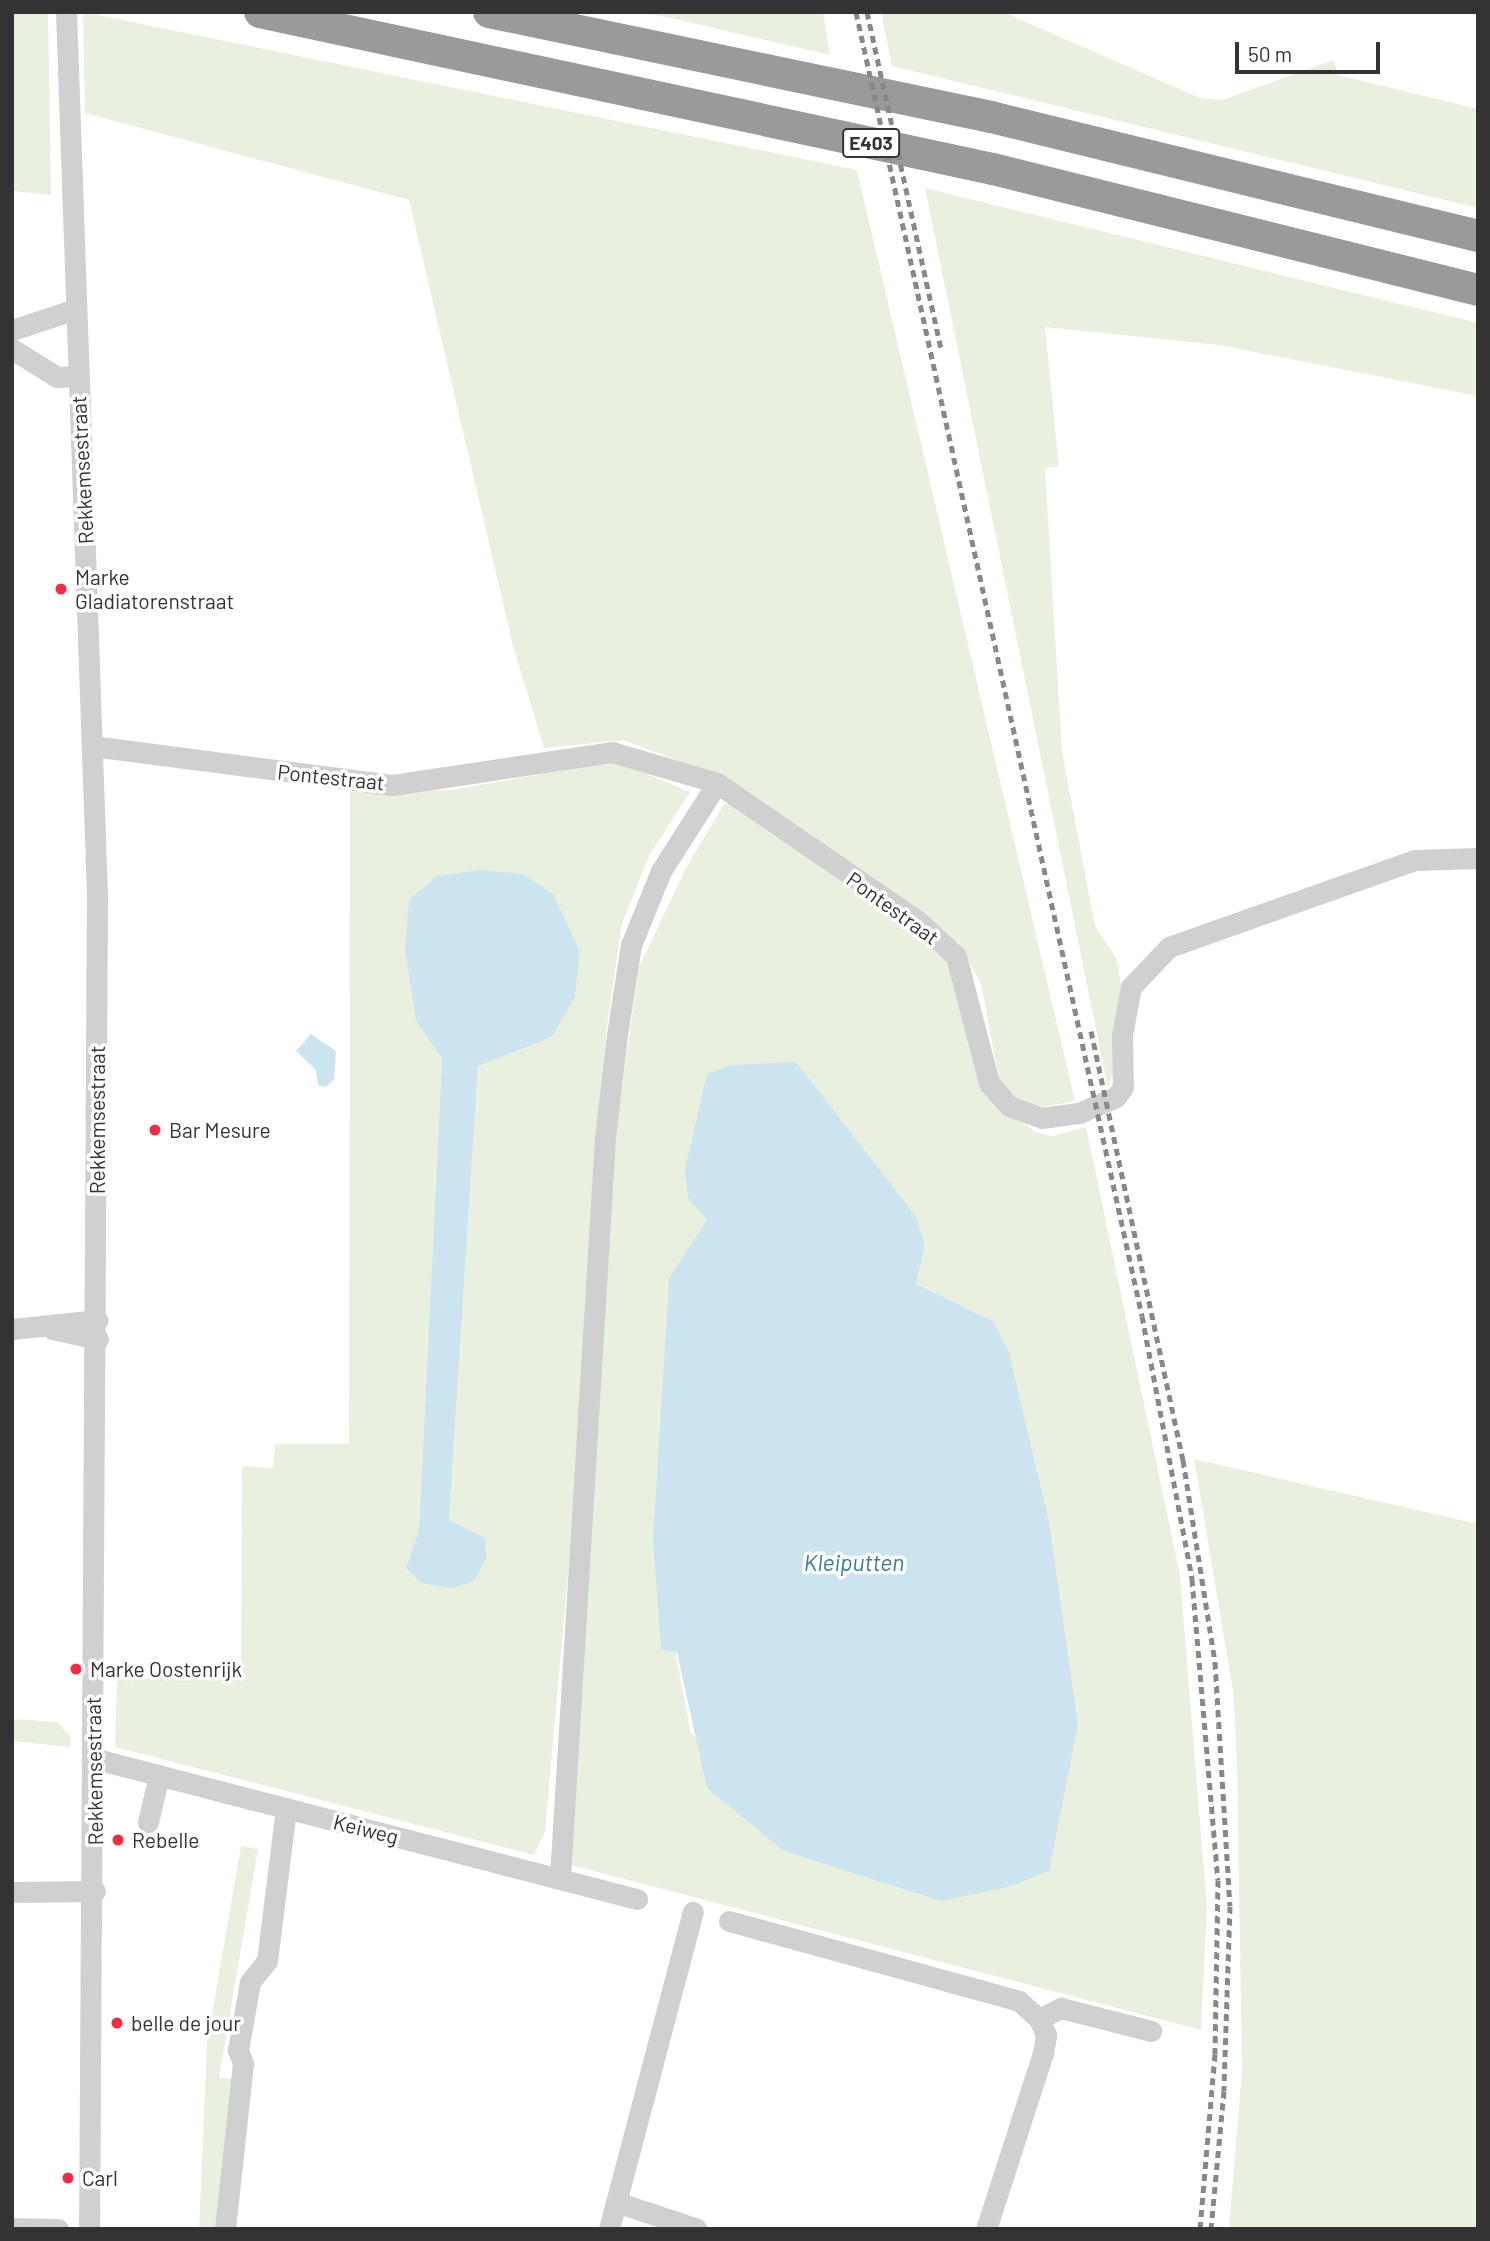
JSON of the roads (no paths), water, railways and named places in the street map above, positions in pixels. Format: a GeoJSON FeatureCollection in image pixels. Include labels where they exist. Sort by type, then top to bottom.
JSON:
{"type":"FeatureCollection","features":[{"type":"Feature","properties":{"kind":"highway","name":"E403"},"geometry":{"type":"LineString","coordinates":[[260,12],[993,169],[1478,290]]}},
{"type":"Feature","properties":{"kind":"highway","name":"E403"},"geometry":{"type":"LineString","coordinates":[[489,12],[991,117],[1478,236]]}},
{"type":"Feature","properties":{"kind":"street","name":"Rekkemsestraat"},"geometry":{"type":"LineString","coordinates":[[66,12],[73,310],[92,746],[98,1330],[96,1891],[89,2229]]}},
{"type":"Feature","properties":{"kind":"street"},"geometry":{"type":"LineString","coordinates":[[12,330],[73,310]]}},
{"type":"Feature","properties":{"kind":"street"},"geometry":{"type":"LineString","coordinates":[[12,349],[57,377],[77,376]]}},
{"type":"Feature","properties":{"kind":"street","name":"Pontestraat"},"geometry":{"type":"LineString","coordinates":[[92,746],[392,785],[612,752],[717,783],[919,922],[956,956],[989,1083],[1009,1106],[1042,1118],[1079,1113],[1116,1097],[1123,1087],[1123,1017],[1131,987],[1168,947],[1415,860],[1478,858]]}},
{"type":"Feature","properties":{"kind":"street"},"geometry":{"type":"LineString","coordinates":[[560,1878],[617,1035],[631,946],[661,871],[717,783]]}},
{"type":"Feature","properties":{"kind":"street"},"geometry":{"type":"LineString","coordinates":[[12,1329],[98,1330]]}},
{"type":"Feature","properties":{"kind":"street","name":"Keiweg"},"geometry":{"type":"LineString","coordinates":[[96,1759],[637,1899]]}},
{"type":"Feature","properties":{"kind":"street"},"geometry":{"type":"LineString","coordinates":[[148,1822],[159,1775]]}},
{"type":"Feature","properties":{"kind":"street"},"geometry":{"type":"LineString","coordinates":[[225,2229],[243,2063],[238,2050],[250,1982],[267,1961],[286,1808]]}},
{"type":"Feature","properties":{"kind":"street"},"geometry":{"type":"LineString","coordinates":[[12,1892],[96,1891]]}},
{"type":"Feature","properties":{"kind":"street"},"geometry":{"type":"LineString","coordinates":[[609,2229],[693,1913]]}},
{"type":"Feature","properties":{"kind":"street"},"geometry":{"type":"LineString","coordinates":[[729,1921],[1019,2001],[1039,2019],[1046,2035],[1043,2053],[986,2229]]}},
{"type":"Feature","properties":{"kind":"street"},"geometry":{"type":"LineString","coordinates":[[1039,2019],[1060,2008],[1151,2031]]}},
{"type":"Feature","properties":{"kind":"street"},"geometry":{"type":"LineString","coordinates":[[616,2202],[697,2229]]}},
{"type":"Feature","properties":{"kind":"street"},"geometry":{"type":"LineString","coordinates":[[12,2228],[58,2229]]}},
{"type":"Feature","properties":{"kind":"water"},"geometry":{"type":"Polygon","coordinates":[[[480,870],[523,874],[554,895],[580,952],[575,997],[552,1037],[478,1066],[449,1520],[485,1538],[486,1558],[474,1581],[452,1588],[421,1583],[406,1568],[419,1530],[442,1058],[416,1021],[405,949],[409,900],[437,876],[480,870]]]}},
{"type":"Feature","properties":{"kind":"water"},"geometry":{"type":"Polygon","coordinates":[[[311,1034],[336,1051],[334,1079],[326,1087],[318,1085],[316,1070],[296,1051],[311,1034]]]}},
{"type":"Feature","properties":{"kind":"water","name":"Kleiputten"},"geometry":{"type":"Polygon","coordinates":[[[796,1062],[917,1218],[925,1246],[916,1284],[993,1321],[1009,1353],[1049,1522],[1078,1725],[1049,1871],[1008,1887],[941,1901],[784,1851],[707,1788],[677,1653],[661,1649],[653,1537],[669,1278],[707,1220],[688,1198],[685,1169],[707,1074],[731,1065],[796,1062]]]}},
{"type":"Feature","properties":{"kind":"railway"},"geometry":{"type":"LineString","coordinates":[[856,12],[1142,1316],[1192,1579],[1218,1880],[1215,2054],[1200,2229]]}},
{"type":"Feature","properties":{"kind":"railway"},"geometry":{"type":"LineString","coordinates":[[867,12],[941,348]]}},
{"type":"Feature","properties":{"kind":"railway"},"geometry":{"type":"LineString","coordinates":[[1091,1031],[1183,1460],[1215,1662],[1230,1906],[1224,2091],[1211,2229]]}},
{"type":"Feature","properties":{"kind":"place","name":"Marke Gladiatorenstraat"},"geometry":{"type":"Point","coordinates":[61,589]}},
{"type":"Feature","properties":{"kind":"place","name":"Bar Mesure"},"geometry":{"type":"Point","coordinates":[155,1130]}},
{"type":"Feature","properties":{"kind":"place","name":"Marke Oostenrijk"},"geometry":{"type":"Point","coordinates":[76,1669]}},
{"type":"Feature","properties":{"kind":"place","name":"Rebelle"},"geometry":{"type":"Point","coordinates":[118,1840]}},
{"type":"Feature","properties":{"kind":"place","name":"belle de jour"},"geometry":{"type":"Point","coordinates":[117,2023]}},
{"type":"Feature","properties":{"kind":"place","name":"Carl"},"geometry":{"type":"Point","coordinates":[68,2178]}}]}
